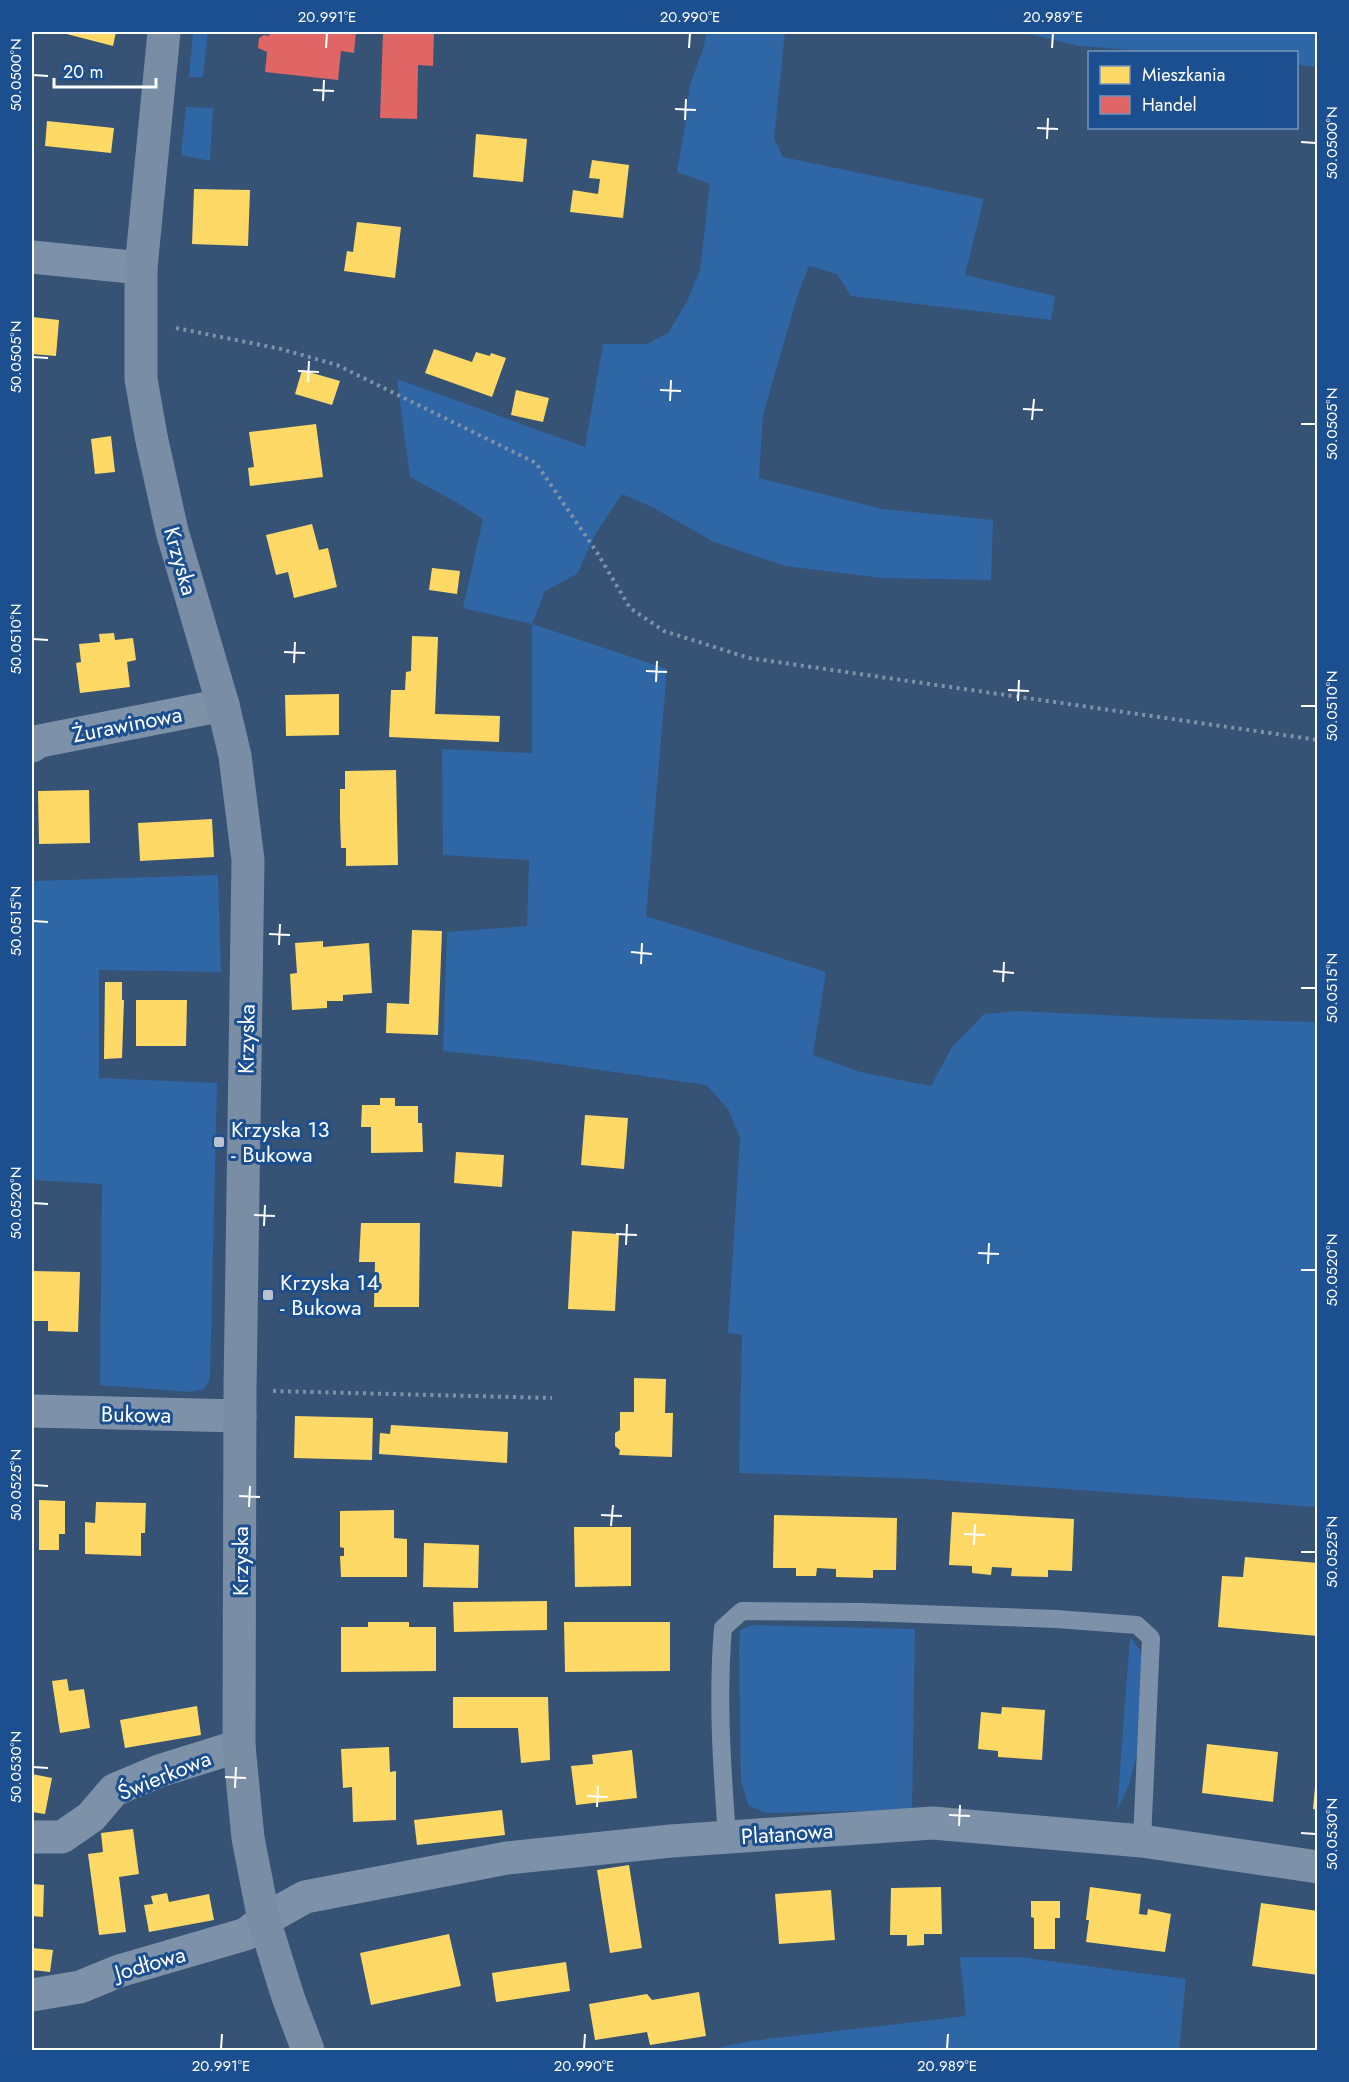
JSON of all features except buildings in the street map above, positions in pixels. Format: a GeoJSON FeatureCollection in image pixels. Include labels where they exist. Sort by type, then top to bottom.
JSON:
{"type":"FeatureCollection","features":[{"type":"Feature","properties":{"kind":"street","name":"Krzyska"},"geometry":{"type":"LineString","coordinates":[[164,32],[141,268],[141,379],[172,531],[223,705],[235,756],[248,860],[240,1403],[238,1746],[248,1838],[264,1920],[308,2050]]}},
{"type":"Feature","properties":{"kind":"street"},"geometry":{"type":"LineString","coordinates":[[32,257],[141,268]]}},
{"type":"Feature","properties":{"kind":"street","name":"Żurawinowa"},"geometry":{"type":"LineString","coordinates":[[32,746],[40,741],[223,705]]}},
{"type":"Feature","properties":{"kind":"street","name":"Bukowa"},"geometry":{"type":"LineString","coordinates":[[32,1411],[240,1403]]}},
{"type":"Feature","properties":{"kind":"street","name":"Świerkowa"},"geometry":{"type":"LineString","coordinates":[[32,1837],[62,1837],[91,1817],[114,1790],[159,1771],[238,1746]]}},
{"type":"Feature","properties":{"kind":"street","name":"Platanowa"},"geometry":{"type":"LineString","coordinates":[[264,1920],[305,1898],[507,1858],[727,1837],[933,1823],[1142,1841],[1317,1867]]}},
{"type":"Feature","properties":{"kind":"street","name":"Jodłowa"},"geometry":{"type":"LineString","coordinates":[[32,1995],[80,1987],[119,1971],[225,1941],[246,1934],[264,1920]]}},
{"type":"Feature","properties":{"kind":"lane"},"geometry":{"type":"LineString","coordinates":[[727,1837],[721,1764],[720,1662],[723,1628],[742,1611],[864,1612],[1056,1619],[1137,1625],[1151,1638],[1142,1841]]}},
{"type":"Feature","properties":{"kind":"path"},"geometry":{"type":"LineString","coordinates":[[140,321],[281,349],[337,365],[536,463],[598,554],[630,608],[664,631],[749,658],[1317,740]]}},
{"type":"Feature","properties":{"kind":"path"},"geometry":{"type":"LineString","coordinates":[[240,1403],[552,1398]]}},
{"type":"Feature","properties":{"kind":"shaded area"},"geometry":{"type":"Polygon","coordinates":[[[193,32],[208,32],[203,77],[189,77],[193,32]]]}},
{"type":"Feature","properties":{"kind":"shaded area"},"geometry":{"type":"Polygon","coordinates":[[[707,32],[785,32],[774,139],[783,157],[984,199],[965,275],[1055,296],[1051,320],[851,296],[837,274],[809,266],[798,294],[763,415],[759,478],[883,509],[993,520],[991,580],[882,578],[785,566],[714,542],[652,507],[622,494],[596,533],[577,574],[545,591],[532,624],[463,608],[483,519],[410,477],[397,379],[585,447],[603,344],[647,344],[669,332],[688,299],[700,270],[710,184],[677,172],[690,84],[707,32]]]}},
{"type":"Feature","properties":{"kind":"shaded area"},"geometry":{"type":"Polygon","coordinates":[[[1021,32],[1317,32],[1317,67],[1298,65],[1298,51],[1145,51],[1079,46],[1021,32]]]}},
{"type":"Feature","properties":{"kind":"shaded area"},"geometry":{"type":"Polygon","coordinates":[[[186,107],[213,108],[210,161],[181,155],[186,107]]]}},
{"type":"Feature","properties":{"kind":"shaded area"},"geometry":{"type":"Polygon","coordinates":[[[532,624],[667,669],[646,916],[826,972],[813,1055],[860,1072],[931,1086],[952,1047],[984,1014],[1017,1011],[1317,1022],[1317,1507],[925,1479],[739,1473],[742,1335],[728,1333],[740,1138],[728,1109],[706,1085],[529,1060],[443,1051],[447,932],[527,926],[529,860],[443,855],[442,749],[532,753],[532,624]]]}},
{"type":"Feature","properties":{"kind":"shaded area"},"geometry":{"type":"Polygon","coordinates":[[[218,875],[221,972],[99,970],[99,1078],[217,1083],[210,1379],[204,1389],[190,1392],[100,1385],[102,1184],[32,1180],[32,881],[218,875]]]}},
{"type":"Feature","properties":{"kind":"shaded area"},"geometry":{"type":"Polygon","coordinates":[[[752,1625],[915,1629],[912,1810],[766,1813],[749,1806],[741,1782],[739,1650],[740,1630],[752,1625]]]}},
{"type":"Feature","properties":{"kind":"shaded area"},"geometry":{"type":"Polygon","coordinates":[[[1130,1637],[1140,1650],[1143,1665],[1138,1750],[1129,1785],[1117,1811],[1130,1637]]]}},
{"type":"Feature","properties":{"kind":"shaded area"},"geometry":{"type":"Polygon","coordinates":[[[960,1957],[1019,1957],[1186,1979],[1179,2050],[707,2050],[750,2041],[966,2016],[960,1957]]]}},
{"type":"Feature","properties":{"kind":"place","name":"Krzyska 13 - Bukowa"},"geometry":{"type":"Point","coordinates":[219,1142]}},
{"type":"Feature","properties":{"kind":"place","name":"Krzyska 14 - Bukowa"},"geometry":{"type":"Point","coordinates":[268,1295]}}]}
